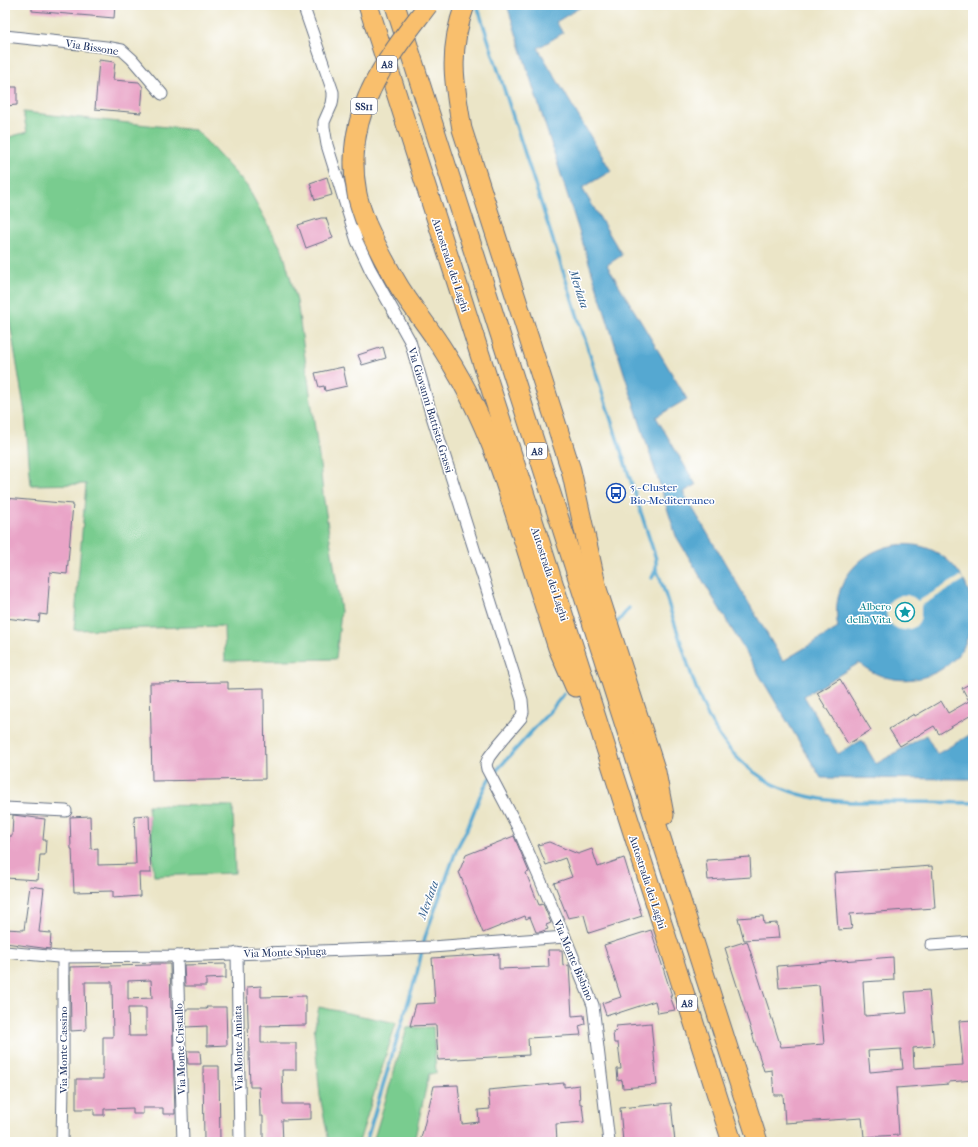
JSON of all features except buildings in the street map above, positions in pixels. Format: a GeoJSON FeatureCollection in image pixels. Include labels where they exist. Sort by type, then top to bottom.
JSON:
{"type":"FeatureCollection","features":[{"type":"Feature","properties":{"kind":"highway","name":"Autostrada dei Laghi"},"geometry":{"type":"LineString","coordinates":[[368,5],[732,1142]]}},
{"type":"Feature","properties":{"kind":"highway","name":"A8"},"geometry":{"type":"LineString","coordinates":[[395,5],[758,1142]]}},
{"type":"Feature","properties":{"kind":"highway","name":"SS11"},"geometry":{"type":"LineString","coordinates":[[428,5],[391,54],[370,91],[360,119],[355,144],[354,169],[357,195],[366,223],[388,268],[400,288],[446,353],[478,414],[502,473],[558,648],[617,786]]}},
{"type":"Feature","properties":{"kind":"highway"},"geometry":{"type":"LineString","coordinates":[[465,5],[458,26],[453,73],[462,129],[571,470],[597,589],[656,772],[680,897]]}},
{"type":"Feature","properties":{"kind":"street","name":"Via Giovanni Battista Grassi"},"geometry":{"type":"LineString","coordinates":[[303,5],[333,92],[332,104],[324,122],[327,145],[355,234],[370,269],[410,341],[430,410],[523,706],[521,718],[498,745],[489,757],[486,764],[496,787],[509,810]]}},
{"type":"Feature","properties":{"kind":"street","name":"Via Bissone"},"geometry":{"type":"LineString","coordinates":[[5,36],[122,50],[132,59],[162,94]]}},
{"type":"Feature","properties":{"kind":"street"},"geometry":{"type":"LineString","coordinates":[[5,808],[66,811]]}},
{"type":"Feature","properties":{"kind":"street","name":"Via Monte Bisbino"},"geometry":{"type":"LineString","coordinates":[[509,810],[593,1005],[609,1142]]}},
{"type":"Feature","properties":{"kind":"street","name":"Via Monte Spluga"},"geometry":{"type":"LineString","coordinates":[[5,952],[64,957],[177,956],[432,948],[565,937]]}},
{"type":"Feature","properties":{"kind":"street"},"geometry":{"type":"LineString","coordinates":[[931,945],[973,942]]}},
{"type":"Feature","properties":{"kind":"street","name":"Via Monte Amiata"},"geometry":{"type":"LineString","coordinates":[[237,953],[240,1142]]}},
{"type":"Feature","properties":{"kind":"street","name":"Via Monte Cristallo"},"geometry":{"type":"LineString","coordinates":[[177,956],[183,1142]]}},
{"type":"Feature","properties":{"kind":"street","name":"Via Monte Cassino"},"geometry":{"type":"LineString","coordinates":[[62,1142],[64,957]]}},
{"type":"Feature","properties":{"kind":"green space"},"geometry":{"type":"Polygon","coordinates":[[[23,112],[196,130],[247,186],[283,252],[297,301],[323,494],[341,611],[336,659],[225,661],[224,626],[74,630],[86,484],[31,485],[25,413],[5,287],[6,138],[27,132],[23,112]]]}},
{"type":"Feature","properties":{"kind":"green space"},"geometry":{"type":"Polygon","coordinates":[[[148,805],[233,806],[235,873],[154,876],[148,805]]]}},
{"type":"Feature","properties":{"kind":"green space"},"geometry":{"type":"Polygon","coordinates":[[[319,1007],[396,1023],[359,1142],[329,1142],[320,1096],[314,1031],[319,1007]]]}},
{"type":"Feature","properties":{"kind":"green space"},"geometry":{"type":"Polygon","coordinates":[[[433,1027],[436,1073],[429,1074],[414,1142],[373,1142],[407,1028],[433,1027]]]}},
{"type":"Feature","properties":{"kind":"water"},"geometry":{"type":"Polygon","coordinates":[[[507,5],[584,5],[556,22],[563,33],[538,48],[611,171],[582,188],[622,255],[607,265],[687,399],[656,417],[696,485],[683,492],[783,661],[838,628],[837,601],[846,578],[861,561],[880,549],[902,544],[925,547],[946,559],[965,583],[970,596],[972,609],[969,634],[961,651],[948,665],[932,674],[914,679],[895,679],[876,674],[859,663],[804,696],[838,754],[862,740],[876,764],[926,735],[937,754],[973,733],[973,779],[821,778],[676,536],[507,5]]]}},
{"type":"Feature","properties":{"kind":"pier"},"geometry":{"type":"Polygon","coordinates":[[[961,576],[964,580],[921,606],[921,617],[915,627],[904,630],[898,629],[889,622],[886,611],[891,600],[901,595],[907,595],[918,601],[961,576]]]}},
{"type":"Feature","properties":{"kind":"waterway","name":"Merlata"},"geometry":{"type":"LineString","coordinates":[[477,5],[656,559],[656,569],[652,578]]}},
{"type":"Feature","properties":{"kind":"waterway"},"geometry":{"type":"LineString","coordinates":[[656,569],[692,677],[705,710],[728,747],[752,771],[782,788],[798,794],[825,800],[852,802],[973,803]]}},
{"type":"Feature","properties":{"kind":"waterway","name":"Merlata"},"geometry":{"type":"LineString","coordinates":[[615,625],[629,608]]}},
{"type":"Feature","properties":{"kind":"waterway","name":"Merlata"},"geometry":{"type":"LineString","coordinates":[[366,1142],[417,973],[425,937],[457,848],[489,779],[564,694]]}},
{"type":"Feature","properties":{"kind":"place","name":"5 - Cluster Bio-Mediterraneo"},"geometry":{"type":"Point","coordinates":[616,493]}},
{"type":"Feature","properties":{"kind":"place","name":"Albero della Vita"},"geometry":{"type":"Point","coordinates":[905,612]}}]}
